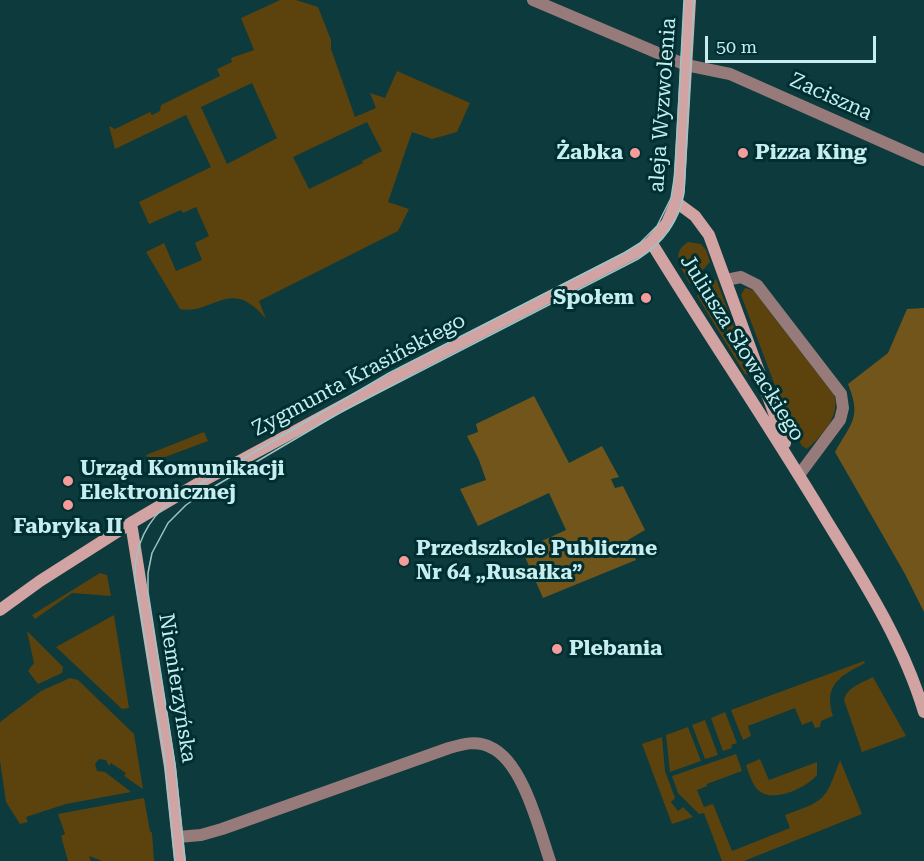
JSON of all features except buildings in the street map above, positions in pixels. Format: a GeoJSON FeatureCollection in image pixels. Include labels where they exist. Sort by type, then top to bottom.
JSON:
{"type":"FeatureCollection","features":[{"type":"Feature","properties":{"kind":"street","name":"Zaciszna"},"geometry":{"type":"LineString","coordinates":[[533,0],[686,65],[730,74],[924,160]]}},
{"type":"Feature","properties":{"kind":"street","name":"aleja Wyzwolenia"},"geometry":{"type":"LineString","coordinates":[[651,242],[667,223],[676,202],[679,187],[690,0]]}},
{"type":"Feature","properties":{"kind":"street","name":"Juliusza Słowackiego"},"geometry":{"type":"LineString","coordinates":[[676,202],[695,216],[706,230],[799,475]]}},
{"type":"Feature","properties":{"kind":"street","name":"Juliusza Słowackiego"},"geometry":{"type":"LineString","coordinates":[[651,242],[799,475],[884,617],[904,657],[924,712]]}},
{"type":"Feature","properties":{"kind":"street","name":"Zygmunta Krasińskiego"},"geometry":{"type":"LineString","coordinates":[[0,610],[40,581],[131,523],[346,402],[618,262],[651,242]]}},
{"type":"Feature","properties":{"kind":"street","name":"Juliusza Słowackiego"},"geometry":{"type":"LineString","coordinates":[[726,280],[741,277],[757,285],[841,394],[843,408],[840,420],[799,475]]}},
{"type":"Feature","properties":{"kind":"street","name":"Niemierzyńska"},"geometry":{"type":"LineString","coordinates":[[131,523],[168,747],[180,861]]}},
{"type":"Feature","properties":{"kind":"street"},"geometry":{"type":"LineString","coordinates":[[178,837],[222,830],[449,748],[473,743],[491,747],[501,753],[514,771],[526,796],[550,861]]}},
{"type":"Feature","properties":{"kind":"shaded area"},"geometry":{"type":"Polygon","coordinates":[[[280,0],[296,0],[318,7],[331,40],[331,49],[355,117],[376,108],[370,93],[385,98],[397,71],[470,103],[457,132],[432,139],[412,132],[388,202],[409,209],[398,231],[259,301],[266,319],[253,306],[232,298],[192,310],[180,309],[146,252],[164,243],[176,271],[202,260],[195,243],[209,236],[196,207],[183,213],[181,210],[149,224],[139,202],[211,167],[186,115],[115,149],[109,126],[115,129],[150,112],[152,115],[160,111],[161,105],[220,76],[217,69],[232,62],[231,58],[254,50],[241,18],[280,0]],[[252,83],[201,107],[227,164],[277,138],[252,83]],[[367,122],[293,157],[309,189],[363,163],[362,161],[382,151],[367,122]]]}},
{"type":"Feature","properties":{"kind":"shaded area"},"geometry":{"type":"Polygon","coordinates":[[[688,242],[701,244],[710,262],[690,284],[678,257],[682,247],[688,242]]]}},
{"type":"Feature","properties":{"kind":"shaded area"},"geometry":{"type":"Polygon","coordinates":[[[716,279],[750,370],[748,375],[745,374],[697,296],[716,279]]]}},
{"type":"Feature","properties":{"kind":"shaded area"},"geometry":{"type":"Polygon","coordinates":[[[745,288],[753,290],[834,395],[835,410],[829,425],[807,449],[802,446],[786,415],[741,295],[745,288]]]}},
{"type":"Feature","properties":{"kind":"shaded area"},"geometry":{"type":"Polygon","coordinates":[[[924,308],[924,612],[905,574],[835,452],[853,420],[854,405],[848,384],[888,353],[907,309],[924,308]]]}},
{"type":"Feature","properties":{"kind":"shaded area"},"geometry":{"type":"Polygon","coordinates":[[[534,396],[569,463],[602,446],[619,477],[611,479],[615,488],[623,486],[645,530],[628,540],[636,560],[543,598],[522,550],[566,530],[549,493],[478,526],[460,489],[486,480],[467,436],[478,432],[476,424],[534,396]]]}},
{"type":"Feature","properties":{"kind":"shaded area"},"geometry":{"type":"Polygon","coordinates":[[[204,432],[208,441],[149,463],[146,455],[204,432]]]}},
{"type":"Feature","properties":{"kind":"shaded area"},"geometry":{"type":"Polygon","coordinates":[[[100,573],[107,575],[111,596],[72,593],[35,619],[32,615],[100,573]]]}},
{"type":"Feature","properties":{"kind":"shaded area"},"geometry":{"type":"Polygon","coordinates":[[[114,615],[129,708],[122,709],[56,647],[114,615]]]}},
{"type":"Feature","properties":{"kind":"shaded area"},"geometry":{"type":"Polygon","coordinates":[[[27,631],[63,667],[62,673],[38,684],[28,671],[34,663],[27,631]]]}},
{"type":"Feature","properties":{"kind":"shaded area"},"geometry":{"type":"Polygon","coordinates":[[[864,661],[865,663],[841,677],[832,689],[830,705],[833,716],[821,721],[820,727],[815,728],[812,721],[802,725],[795,708],[748,726],[751,736],[743,740],[731,710],[864,661]]]}},
{"type":"Feature","properties":{"kind":"shaded area"},"geometry":{"type":"Polygon","coordinates":[[[873,677],[906,736],[862,752],[844,700],[848,692],[873,677]]]}},
{"type":"Feature","properties":{"kind":"shaded area"},"geometry":{"type":"Polygon","coordinates":[[[70,678],[78,680],[134,734],[143,789],[124,776],[126,773],[111,763],[109,766],[106,760],[99,759],[95,764],[97,771],[105,772],[131,792],[66,804],[26,817],[28,822],[20,824],[6,802],[0,761],[0,722],[41,691],[70,678]]]}},
{"type":"Feature","properties":{"kind":"shaded area"},"geometry":{"type":"Polygon","coordinates":[[[725,712],[737,743],[731,745],[732,748],[723,751],[711,718],[725,712]]]}},
{"type":"Feature","properties":{"kind":"shaded area"},"geometry":{"type":"Polygon","coordinates":[[[705,720],[718,755],[705,759],[692,725],[705,720]]]}},
{"type":"Feature","properties":{"kind":"shaded area"},"geometry":{"type":"Polygon","coordinates":[[[688,727],[701,761],[670,772],[666,735],[688,727]]]}},
{"type":"Feature","properties":{"kind":"shaded area"},"geometry":{"type":"Polygon","coordinates":[[[662,737],[665,771],[675,798],[671,802],[678,811],[683,807],[693,817],[672,824],[642,744],[662,737]]]}},
{"type":"Feature","properties":{"kind":"shaded area"},"geometry":{"type":"Polygon","coordinates":[[[736,754],[742,771],[697,790],[704,807],[713,804],[732,851],[790,828],[785,815],[809,806],[823,797],[840,760],[862,814],[744,861],[722,861],[704,813],[699,814],[678,793],[672,776],[736,754]]]}},
{"type":"Feature","properties":{"kind":"shaded area"},"geometry":{"type":"Polygon","coordinates":[[[760,759],[769,780],[817,762],[817,775],[798,789],[781,795],[765,794],[754,786],[746,765],[760,759]]]}},
{"type":"Feature","properties":{"kind":"shaded area"},"geometry":{"type":"Polygon","coordinates":[[[144,798],[152,833],[154,861],[102,861],[89,856],[91,861],[68,861],[61,836],[65,834],[58,814],[144,798]]]}},
{"type":"Feature","properties":{"kind":"tram line"},"geometry":{"type":"LineString","coordinates":[[175,861],[164,755],[135,579],[139,546],[148,526],[171,501],[389,373],[640,243],[657,226],[671,198],[675,173],[684,0]]}},
{"type":"Feature","properties":{"kind":"tram line"},"geometry":{"type":"LineString","coordinates":[[185,861],[175,764],[148,592],[148,573],[152,553],[168,523],[186,505],[205,492],[341,412],[638,259],[655,246],[674,222],[684,193],[694,0]]}},
{"type":"Feature","properties":{"kind":"place","name":"Żabka"},"geometry":{"type":"Point","coordinates":[635,153]}},
{"type":"Feature","properties":{"kind":"place","name":"Pizza King"},"geometry":{"type":"Point","coordinates":[743,153]}},
{"type":"Feature","properties":{"kind":"place","name":"Społem"},"geometry":{"type":"Point","coordinates":[646,298]}},
{"type":"Feature","properties":{"kind":"place","name":"Urząd Komunikacji Elektronicznej"},"geometry":{"type":"Point","coordinates":[68,481]}},
{"type":"Feature","properties":{"kind":"place","name":"Fabryka II"},"geometry":{"type":"Point","coordinates":[68,505]}},
{"type":"Feature","properties":{"kind":"place","name":"Przedszkole Publiczne Nr 64 „Rusałka”"},"geometry":{"type":"Point","coordinates":[404,561]}},
{"type":"Feature","properties":{"kind":"place","name":"Plebania"},"geometry":{"type":"Point","coordinates":[557,649]}}]}
